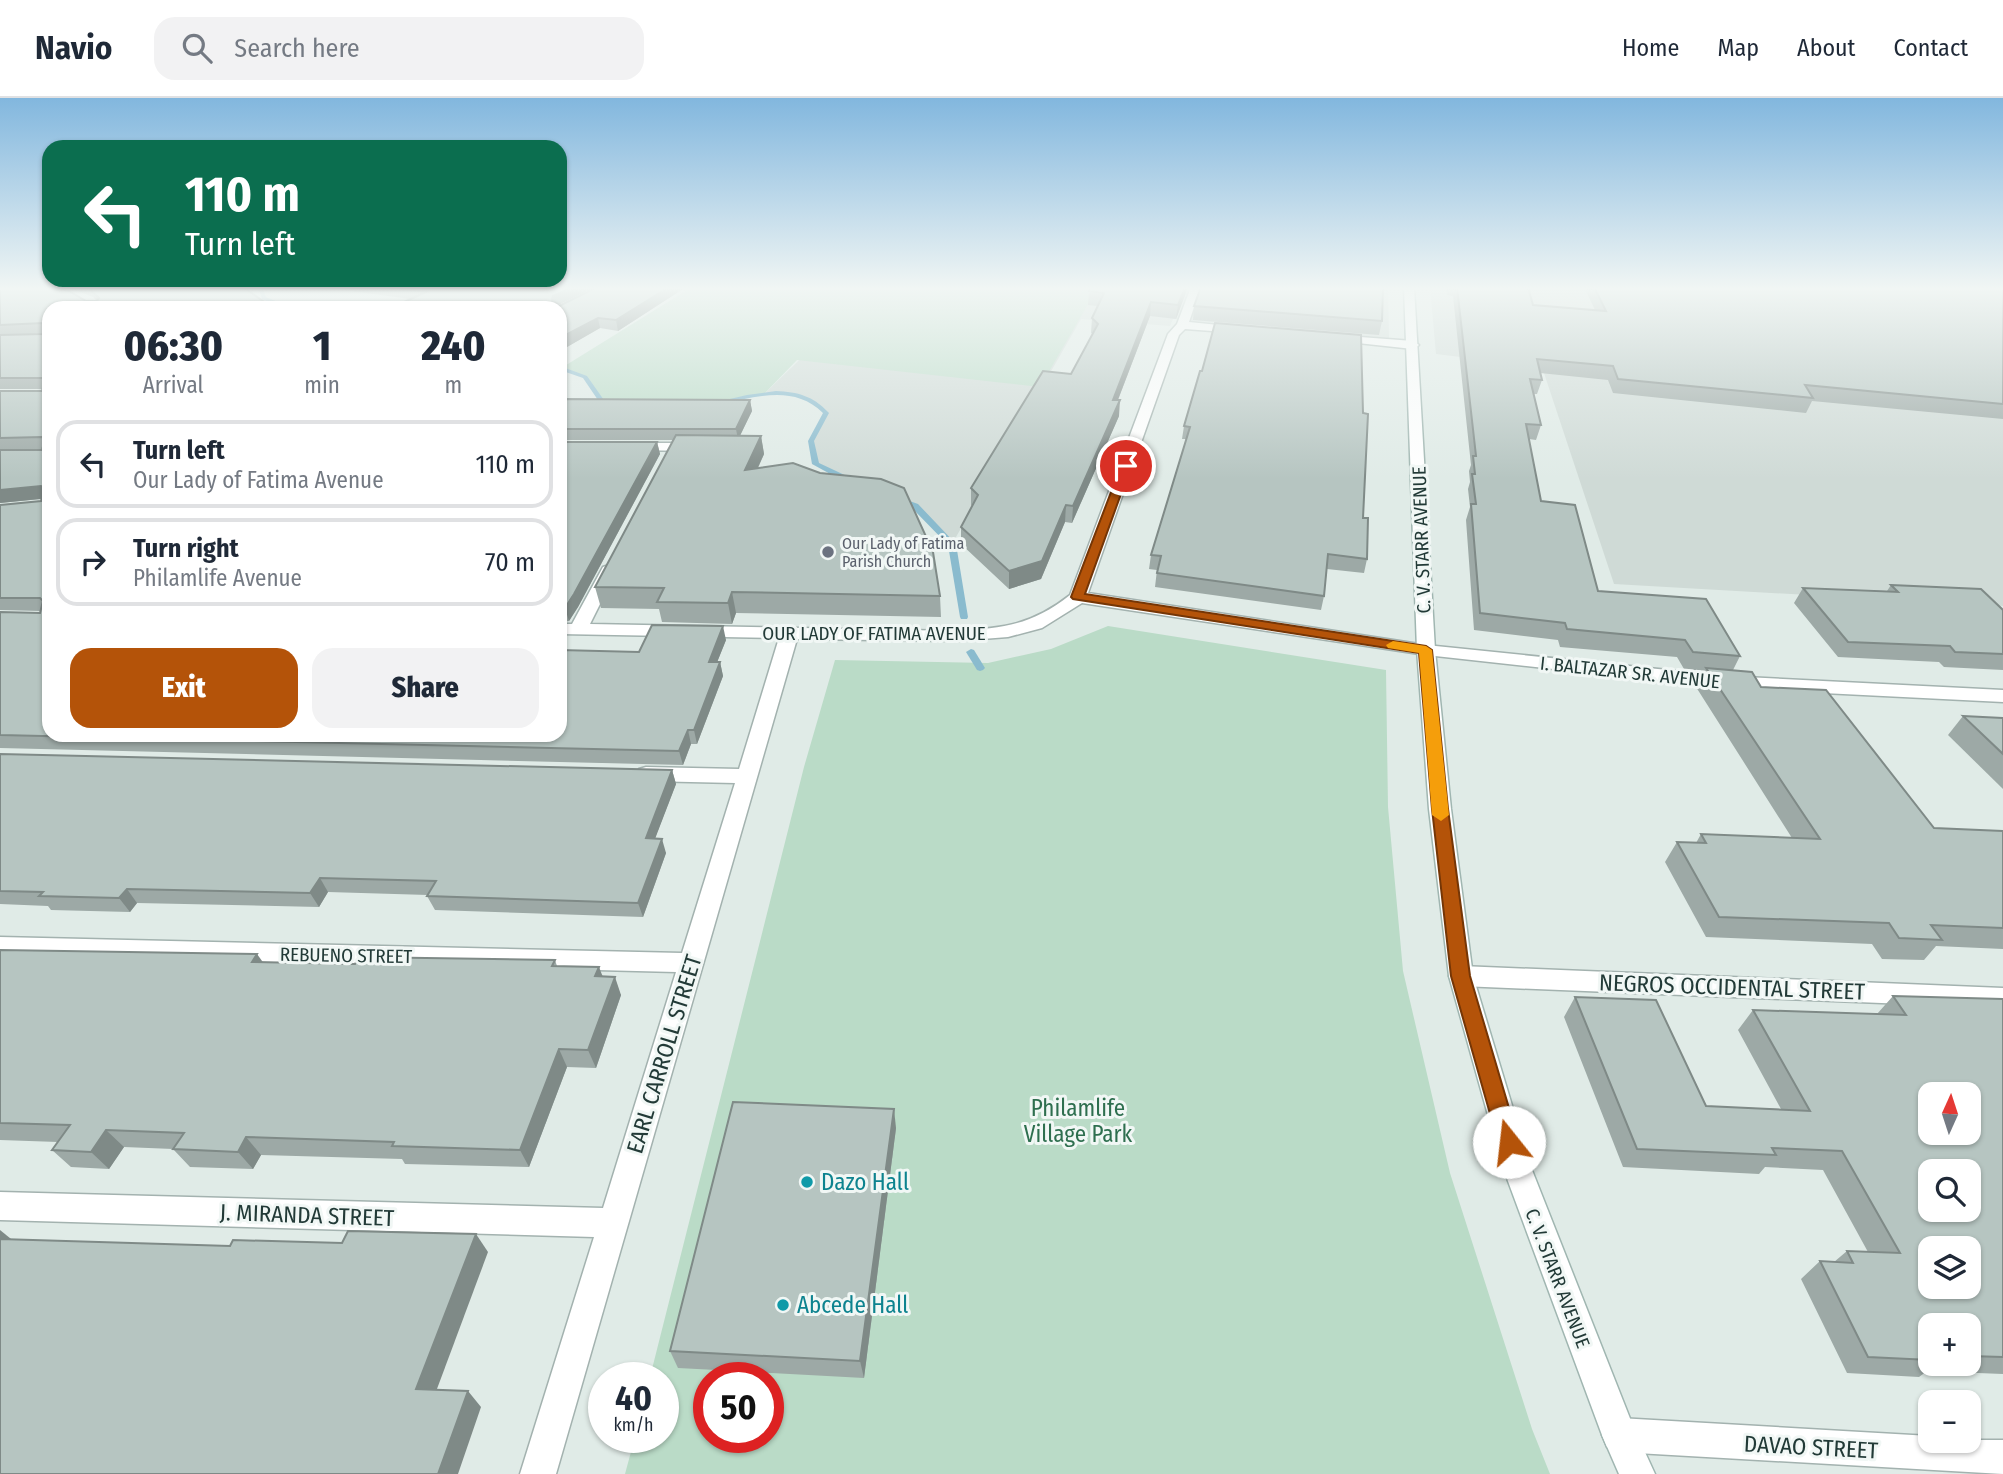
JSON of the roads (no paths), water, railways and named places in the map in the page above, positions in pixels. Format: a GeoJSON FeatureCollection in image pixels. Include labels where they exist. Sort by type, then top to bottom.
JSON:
{"type":"FeatureCollection","features":[{"type":"Feature","properties":{"kind":"street"},"geometry":{"type":"LineString","coordinates":[[1168,351],[1078,597],[1426,650]]}},
{"type":"Feature","properties":{"kind":"street","name":"C. V. STARR AVENUE"},"geometry":{"type":"LineString","coordinates":[[1413,351],[1426,650],[1440,809],[1461,976],[1516,1166],[1619,1435],[1637,1474]]}},
{"type":"Feature","properties":{"kind":"street"},"geometry":{"type":"LineString","coordinates":[[623,447],[670,454],[713,447]]}},
{"type":"Feature","properties":{"kind":"street"},"geometry":{"type":"LineString","coordinates":[[569,630],[616,557]]}},
{"type":"Feature","properties":{"kind":"street","name":"OUR LADY OF FATIMA AVENUE"},"geometry":{"type":"LineString","coordinates":[[569,630],[994,634],[1028,628],[1054,617],[1078,597]]}},
{"type":"Feature","properties":{"kind":"street","name":"EARL CARROLL STREET"},"geometry":{"type":"LineString","coordinates":[[538,1474],[790,633]]}},
{"type":"Feature","properties":{"kind":"street","name":"I. BALTAZAR SR. AVENUE"},"geometry":{"type":"LineString","coordinates":[[1426,650],[1726,682],[2003,696]]}},
{"type":"Feature","properties":{"kind":"street"},"geometry":{"type":"LineString","coordinates":[[623,773],[748,776]]}},
{"type":"Feature","properties":{"kind":"street","name":"REBUENO STREET"},"geometry":{"type":"LineString","coordinates":[[0,946],[692,963]]}},
{"type":"Feature","properties":{"kind":"street","name":"NEGROS OCCIDENTAL STREET"},"geometry":{"type":"LineString","coordinates":[[1461,976],[2003,998]]}},
{"type":"Feature","properties":{"kind":"street","name":"J. MIRANDA STREET"},"geometry":{"type":"LineString","coordinates":[[0,1206],[613,1223]]}},
{"type":"Feature","properties":{"kind":"street","name":"DAVAO STREET"},"geometry":{"type":"LineString","coordinates":[[1619,1435],[2003,1458]]}},
{"type":"Feature","properties":{"kind":"waterway"},"geometry":{"type":"LineString","coordinates":[[567,371],[585,377],[604,405],[610,405]]}},
{"type":"Feature","properties":{"kind":"waterway"},"geometry":{"type":"LineString","coordinates":[[720,402],[762,394],[791,393],[816,403],[826,413],[811,441],[816,464],[848,480]]}},
{"type":"Feature","properties":{"kind":"waterway"},"geometry":{"type":"LineString","coordinates":[[898,500],[915,506],[952,544],[964,617]]}},
{"type":"Feature","properties":{"kind":"waterway"},"geometry":{"type":"LineString","coordinates":[[971,652],[980,668]]}},
{"type":"Feature","properties":{"kind":"place","name":"Our Lady of Fatima Parish Church"},"geometry":{"type":"Point","coordinates":[828,552]}},
{"type":"Feature","properties":{"kind":"place","name":"Dazo Hall"},"geometry":{"type":"Point","coordinates":[807,1182]}},
{"type":"Feature","properties":{"kind":"place","name":"Abcede Hall"},"geometry":{"type":"Point","coordinates":[783,1305]}},
{"type":"Feature","properties":{"kind":"park label","name":"Philamlife Village Park"},"geometry":{"type":"Point","coordinates":[1078,1121]}}]}
